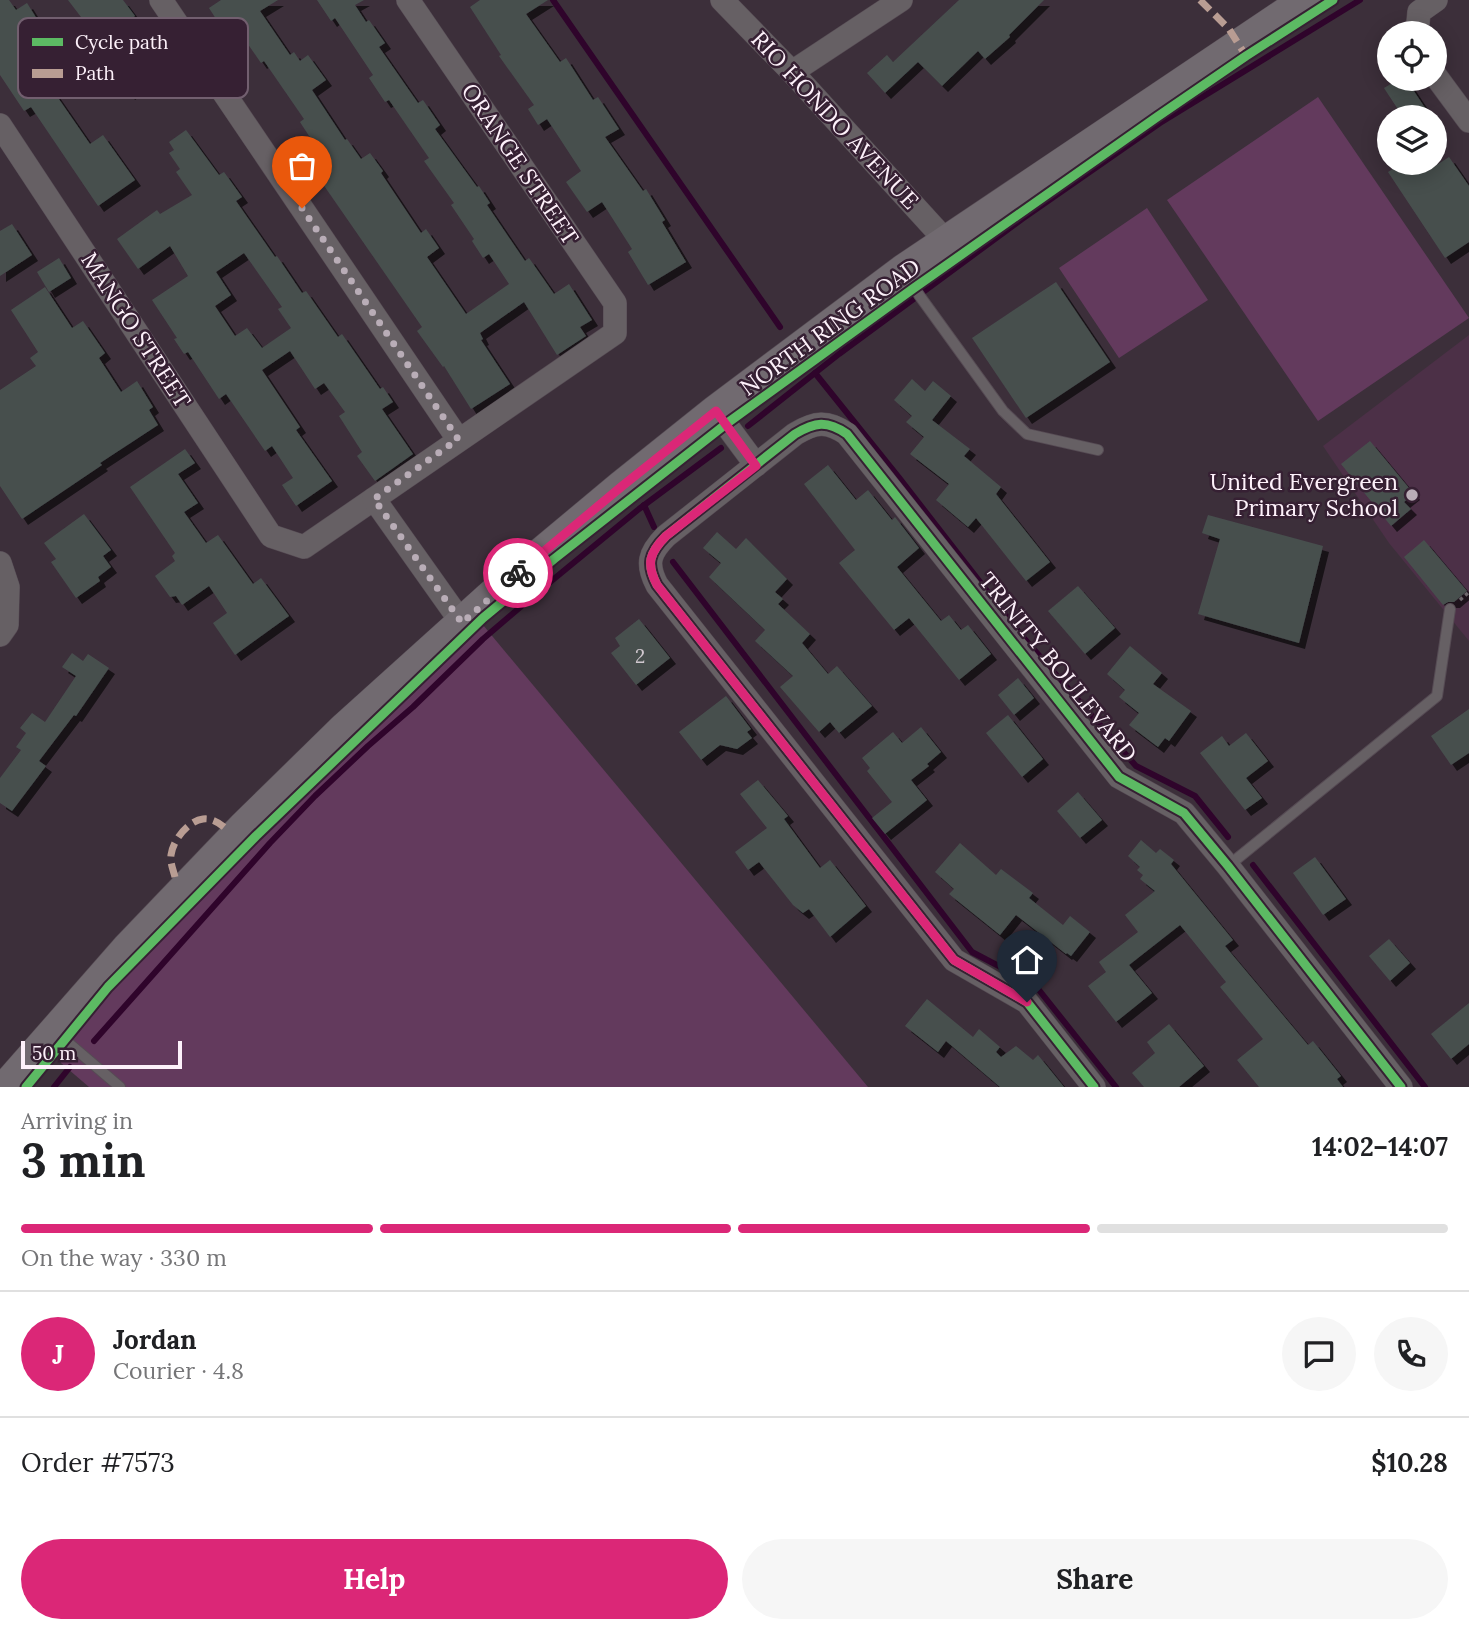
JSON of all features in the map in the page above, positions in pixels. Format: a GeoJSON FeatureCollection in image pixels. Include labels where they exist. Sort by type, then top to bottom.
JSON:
{"type":"FeatureCollection","features":[{"type":"Feature","properties":{"kind":"main road","name":"NORTH RING ROAD"},"geometry":{"type":"LineString","coordinates":[[6,1087],[128,948],[243,828],[343,730],[517,574],[610,496],[716,411],[904,270],[1306,0]]}},
{"type":"Feature","properties":{"kind":"street"},"geometry":{"type":"LineString","coordinates":[[162,0],[174,18]]}},
{"type":"Feature","properties":{"kind":"street","name":"ORANGE STREET"},"geometry":{"type":"LineString","coordinates":[[408,0],[615,303],[615,333],[458,439]]}},
{"type":"Feature","properties":{"kind":"street","name":"RIO HONDO AVENUE"},"geometry":{"type":"LineString","coordinates":[[722,0],[792,72],[947,242]]}},
{"type":"Feature","properties":{"kind":"street"},"geometry":{"type":"LineString","coordinates":[[792,72],[901,0]]}},
{"type":"Feature","properties":{"kind":"street"},"geometry":{"type":"LineString","coordinates":[[1419,21],[1419,12],[1436,0]]}},
{"type":"Feature","properties":{"kind":"street"},"geometry":{"type":"LineString","coordinates":[[1447,91],[1469,121]]}},
{"type":"Feature","properties":{"kind":"street"},"geometry":{"type":"LineString","coordinates":[[228,98],[458,439],[374,499],[462,623]]}},
{"type":"Feature","properties":{"kind":"street","name":"MANGO STREET"},"geometry":{"type":"LineString","coordinates":[[0,125],[271,536],[304,547],[374,499]]}},
{"type":"Feature","properties":{"kind":"street"},"geometry":{"type":"LineString","coordinates":[[716,411],[756,466]]}},
{"type":"Feature","properties":{"kind":"street","name":"TRINITY BOULEVARD"},"geometry":{"type":"LineString","coordinates":[[1094,1087],[1027,1002],[954,960],[657,585],[650,572],[650,559],[656,546],[666,536],[807,427],[821,423],[837,427],[847,434],[1119,776],[1184,813],[1401,1087]]}},
{"type":"Feature","properties":{"kind":"street"},"geometry":{"type":"LineString","coordinates":[[0,563],[8,587],[7,625],[0,635]]}},
{"type":"Feature","properties":{"kind":"lane"},"geometry":{"type":"LineString","coordinates":[[904,270],[1003,411],[1027,433],[1098,450]]}},
{"type":"Feature","properties":{"kind":"lane"},"geometry":{"type":"LineString","coordinates":[[1228,866],[1437,696],[1450,609]]}},
{"type":"Feature","properties":{"kind":"lane"},"geometry":{"type":"LineString","coordinates":[[54,1031],[120,1087]]}},
{"type":"Feature","properties":{"kind":"shaded area"},"geometry":{"type":"Polygon","coordinates":[[[1318,97],[1469,318],[1318,421],[1167,200],[1318,97]]]}},
{"type":"Feature","properties":{"kind":"shaded area"},"geometry":{"type":"Polygon","coordinates":[[[1147,208],[1208,300],[1119,358],[1059,268],[1147,208]]]}},
{"type":"Feature","properties":{"kind":"shaded area","name":"United Evergreen Primary School"},"geometry":{"type":"Polygon","coordinates":[[[1469,335],[1469,641],[1389,543],[1323,446],[1469,335]]]}},
{"type":"Feature","properties":{"kind":"shaded area"},"geometry":{"type":"Polygon","coordinates":[[[462,623],[483,625],[868,1087],[89,1087],[61,1063],[54,1031],[462,623]]]}},
{"type":"Feature","properties":{"kind":"building"},"geometry":{"type":"Polygon","coordinates":[[[0,0],[9,0],[16,10],[27,3],[36,18],[18,18],[18,98],[58,98],[90,144],[103,135],[135,180],[98,206],[31,107],[24,111],[0,75],[0,0]]]}},
{"type":"Feature","properties":{"kind":"building"},"geometry":{"type":"Polygon","coordinates":[[[68,0],[123,0],[135,16],[132,18],[81,17],[68,0]]]}},
{"type":"Feature","properties":{"kind":"building"},"geometry":{"type":"Polygon","coordinates":[[[221,0],[278,0],[260,11],[290,55],[294,52],[300,61],[308,55],[326,80],[312,90],[361,159],[370,153],[421,233],[426,229],[439,248],[427,257],[466,314],[509,284],[489,254],[483,258],[472,241],[474,239],[451,205],[454,203],[424,161],[429,158],[389,100],[385,102],[369,78],[373,75],[335,18],[331,21],[317,0],[364,0],[355,5],[385,43],[379,47],[418,103],[423,100],[440,125],[435,129],[477,187],[479,186],[490,203],[487,205],[525,261],[529,258],[554,294],[569,284],[592,320],[580,327],[586,336],[557,355],[524,302],[480,333],[483,339],[481,340],[510,384],[471,409],[444,366],[417,331],[422,327],[309,164],[322,156],[300,122],[304,119],[264,61],[261,63],[248,44],[248,18],[215,18],[209,8],[221,0]]]}},
{"type":"Feature","properties":{"kind":"building"},"geometry":{"type":"Polygon","coordinates":[[[480,0],[548,0],[526,14],[560,62],[566,58],[593,100],[598,97],[619,129],[605,137],[643,191],[646,189],[686,262],[648,285],[628,252],[632,249],[602,202],[587,212],[566,182],[581,171],[547,119],[538,125],[528,109],[534,105],[499,56],[501,55],[470,7],[480,0]]]}},
{"type":"Feature","properties":{"kind":"building"},"geometry":{"type":"Polygon","coordinates":[[[959,0],[1044,0],[1010,37],[985,59],[978,51],[942,86],[918,62],[885,93],[867,73],[887,55],[893,62],[959,0]]]}},
{"type":"Feature","properties":{"kind":"building"},"geometry":{"type":"Polygon","coordinates":[[[1386,91],[1414,91],[1423,105],[1395,105],[1386,91]]]}},
{"type":"Feature","properties":{"kind":"building"},"geometry":{"type":"Polygon","coordinates":[[[186,130],[219,175],[224,172],[242,197],[236,201],[275,257],[277,256],[302,293],[306,291],[338,337],[342,334],[380,389],[383,387],[393,402],[382,409],[413,454],[375,481],[357,456],[362,452],[339,416],[345,412],[324,383],[315,389],[290,351],[262,370],[300,427],[296,430],[332,481],[296,506],[282,485],[293,478],[272,446],[265,451],[226,394],[219,399],[188,352],[184,354],[174,339],[177,338],[152,300],[188,276],[170,246],[138,269],[117,239],[157,210],[160,214],[192,195],[176,172],[180,169],[169,153],[174,150],[169,142],[186,130]],[[244,253],[216,272],[231,295],[215,306],[235,336],[247,328],[262,348],[291,328],[278,309],[282,307],[244,253]]]}},
{"type":"Feature","properties":{"kind":"building"},"geometry":{"type":"Polygon","coordinates":[[[1449,157],[1469,186],[1469,242],[1445,258],[1390,175],[1447,175],[1449,157]]]}},
{"type":"Feature","properties":{"kind":"building"},"geometry":{"type":"Polygon","coordinates":[[[12,224],[32,255],[0,276],[0,231],[12,224]]]}},
{"type":"Feature","properties":{"kind":"building"},"geometry":{"type":"Polygon","coordinates":[[[59,258],[71,278],[49,292],[37,272],[59,258]]]}},
{"type":"Feature","properties":{"kind":"building"},"geometry":{"type":"Polygon","coordinates":[[[1056,282],[1110,362],[1026,418],[972,338],[1056,282]]]}},
{"type":"Feature","properties":{"kind":"building"},"geometry":{"type":"Polygon","coordinates":[[[45,287],[72,328],[83,321],[105,353],[99,358],[121,392],[137,381],[153,407],[149,410],[158,425],[22,519],[0,486],[0,390],[36,366],[30,358],[38,352],[11,310],[45,287]]]}},
{"type":"Feature","properties":{"kind":"building"},"geometry":{"type":"Polygon","coordinates":[[[912,379],[925,391],[933,381],[951,396],[932,420],[970,449],[964,456],[1001,487],[996,494],[1050,562],[1026,581],[976,518],[968,527],[936,500],[949,484],[910,454],[924,437],[906,422],[912,416],[894,400],[912,379]]]}},
{"type":"Feature","properties":{"kind":"building"},"geometry":{"type":"Polygon","coordinates":[[[1370,441],[1414,494],[1404,502],[1411,509],[1391,526],[1341,464],[1370,441]]]}},
{"type":"Feature","properties":{"kind":"building"},"geometry":{"type":"Polygon","coordinates":[[[185,449],[195,463],[178,474],[198,503],[184,512],[206,543],[218,535],[253,584],[261,578],[289,616],[235,655],[213,623],[227,613],[209,586],[182,605],[176,596],[170,597],[155,576],[175,561],[172,556],[175,553],[130,487],[185,449]]]}},
{"type":"Feature","properties":{"kind":"building"},"geometry":{"type":"Polygon","coordinates":[[[828,465],[856,500],[868,490],[892,520],[895,517],[919,548],[897,567],[941,621],[949,615],[961,630],[968,625],[991,654],[959,680],[909,618],[894,630],[839,563],[855,550],[804,484],[828,465]]]}},
{"type":"Feature","properties":{"kind":"building"},"geometry":{"type":"Polygon","coordinates":[[[84,514],[111,550],[103,556],[111,567],[98,577],[100,581],[76,598],[51,562],[56,559],[44,543],[84,514]]]}},
{"type":"Feature","properties":{"kind":"building"},"geometry":{"type":"Polygon","coordinates":[[[1208,515],[1323,546],[1299,643],[1198,614],[1220,539],[1202,533],[1208,515]]]}},
{"type":"Feature","properties":{"kind":"building"},"geometry":{"type":"Polygon","coordinates":[[[717,532],[736,549],[746,538],[787,579],[775,592],[783,599],[778,604],[810,634],[802,643],[828,674],[837,666],[872,706],[839,733],[830,722],[819,732],[780,687],[793,676],[755,641],[765,630],[709,577],[721,563],[703,548],[717,532]]]}},
{"type":"Feature","properties":{"kind":"building"},"geometry":{"type":"Polygon","coordinates":[[[1424,540],[1467,591],[1454,602],[1443,605],[1404,557],[1424,540]]]}},
{"type":"Feature","properties":{"kind":"building"},"geometry":{"type":"Polygon","coordinates":[[[1078,586],[1115,628],[1085,654],[1048,611],[1078,586]]]}},
{"type":"Feature","properties":{"kind":"building"},"geometry":{"type":"Polygon","coordinates":[[[639,619],[670,658],[636,685],[611,653],[620,646],[615,638],[639,619]]]}},
{"type":"Feature","properties":{"kind":"building"},"geometry":{"type":"Polygon","coordinates":[[[1130,646],[1162,673],[1153,684],[1191,711],[1169,741],[1165,738],[1158,747],[1129,725],[1139,713],[1119,697],[1125,690],[1107,674],[1130,646]]]}},
{"type":"Feature","properties":{"kind":"building"},"geometry":{"type":"Polygon","coordinates":[[[72,653],[83,661],[88,654],[109,668],[76,716],[74,715],[39,761],[46,766],[12,811],[0,803],[0,778],[21,750],[16,747],[26,733],[20,728],[32,713],[45,722],[76,676],[62,667],[72,653]]]}},
{"type":"Feature","properties":{"kind":"building"},"geometry":{"type":"Polygon","coordinates":[[[1018,678],[1034,698],[1014,715],[998,695],[1018,678]]]}},
{"type":"Feature","properties":{"kind":"building"},"geometry":{"type":"Polygon","coordinates":[[[726,696],[751,729],[747,732],[752,738],[737,749],[720,745],[701,760],[679,732],[726,696]]]}},
{"type":"Feature","properties":{"kind":"building"},"geometry":{"type":"Polygon","coordinates":[[[1469,709],[1469,753],[1451,765],[1431,736],[1469,709]]]}},
{"type":"Feature","properties":{"kind":"building"},"geometry":{"type":"Polygon","coordinates":[[[1008,715],[1043,759],[1022,777],[986,733],[1008,715]]]}},
{"type":"Feature","properties":{"kind":"building"},"geometry":{"type":"Polygon","coordinates":[[[921,727],[941,752],[911,780],[927,800],[885,834],[872,818],[892,802],[867,771],[870,768],[862,758],[893,732],[902,743],[921,727]]]}},
{"type":"Feature","properties":{"kind":"building"},"geometry":{"type":"Polygon","coordinates":[[[1246,733],[1268,761],[1246,778],[1262,798],[1245,810],[1200,753],[1222,736],[1229,746],[1246,733]]]}},
{"type":"Feature","properties":{"kind":"building"},"geometry":{"type":"Polygon","coordinates":[[[758,780],[788,816],[784,819],[820,868],[830,860],[866,906],[830,937],[809,909],[803,913],[793,905],[759,862],[748,870],[735,852],[767,828],[740,794],[758,780]]]}},
{"type":"Feature","properties":{"kind":"building"},"geometry":{"type":"Polygon","coordinates":[[[1078,792],[1102,820],[1080,838],[1057,811],[1078,792]]]}},
{"type":"Feature","properties":{"kind":"building"},"geometry":{"type":"Polygon","coordinates":[[[1141,840],[1156,853],[1160,849],[1174,860],[1171,864],[1233,940],[1225,946],[1308,1045],[1313,1041],[1341,1076],[1337,1079],[1343,1087],[1259,1087],[1237,1060],[1263,1039],[1220,987],[1226,982],[1180,925],[1129,965],[1152,993],[1116,1022],[1088,986],[1106,972],[1099,962],[1138,932],[1125,915],[1155,891],[1140,879],[1143,875],[1137,870],[1140,867],[1128,856],[1141,840]]]}},
{"type":"Feature","properties":{"kind":"building"},"geometry":{"type":"Polygon","coordinates":[[[960,843],[996,875],[1001,869],[1033,893],[1029,898],[1063,925],[1070,916],[1090,932],[1071,956],[1016,915],[1000,935],[949,894],[954,889],[935,872],[960,843]]]}},
{"type":"Feature","properties":{"kind":"building"},"geometry":{"type":"Polygon","coordinates":[[[1315,857],[1346,899],[1323,915],[1293,873],[1315,857]]]}},
{"type":"Feature","properties":{"kind":"building"},"geometry":{"type":"Polygon","coordinates":[[[1389,939],[1410,963],[1390,981],[1369,956],[1389,939]]]}},
{"type":"Feature","properties":{"kind":"building"},"geometry":{"type":"Polygon","coordinates":[[[927,999],[973,1037],[979,1029],[1000,1047],[996,1052],[1001,1057],[1016,1046],[1033,1060],[1038,1055],[1064,1087],[1000,1087],[946,1041],[938,1052],[905,1026],[927,999]]]}},
{"type":"Feature","properties":{"kind":"building"},"geometry":{"type":"Polygon","coordinates":[[[1469,1003],[1469,1044],[1451,1059],[1431,1034],[1469,1003]]]}},
{"type":"Feature","properties":{"kind":"building"},"geometry":{"type":"Polygon","coordinates":[[[1169,1024],[1204,1066],[1179,1087],[1144,1087],[1132,1073],[1155,1053],[1147,1042],[1169,1024]]]}},
{"type":"Feature","properties":{"kind":"waterway"},"geometry":{"type":"LineString","coordinates":[[553,0],[780,327]]}},
{"type":"Feature","properties":{"kind":"waterway"},"geometry":{"type":"LineString","coordinates":[[748,426],[839,354],[1022,219],[1160,123],[1360,0]]}},
{"type":"Feature","properties":{"kind":"waterway"},"geometry":{"type":"LineString","coordinates":[[815,373],[1022,636],[1136,766],[1195,796],[1228,837]]}},
{"type":"Feature","properties":{"kind":"waterway"},"geometry":{"type":"LineString","coordinates":[[94,1041],[315,796],[483,639],[639,509],[721,448]]}},
{"type":"Feature","properties":{"kind":"waterway"},"geometry":{"type":"LineString","coordinates":[[644,505],[654,527]]}},
{"type":"Feature","properties":{"kind":"waterway"},"geometry":{"type":"LineString","coordinates":[[673,562],[972,952],[1035,985],[1116,1087]]}},
{"type":"Feature","properties":{"kind":"waterway"},"geometry":{"type":"LineString","coordinates":[[1253,865],[1425,1087]]}},
{"type":"Feature","properties":{"kind":"waterway"},"geometry":{"type":"LineString","coordinates":[[54,1087],[70,1067]]}},
{"type":"Feature","properties":{"kind":"marked path"},"geometry":{"type":"LineString","coordinates":[[1200,0],[1229,29],[1246,56]]}},
{"type":"Feature","properties":{"kind":"marked path"},"geometry":{"type":"LineString","coordinates":[[175,877],[171,861],[172,849],[187,827],[206,819],[224,827]]}},
{"type":"Feature","properties":{"kind":"cycle path"},"geometry":{"type":"LineString","coordinates":[[26,1087],[108,987],[256,836],[483,618],[726,424],[1157,117],[1333,0]]}},
{"type":"Feature","properties":{"kind":"cycle path"},"geometry":{"type":"LineString","coordinates":[[1094,1087],[1027,1002],[954,960],[657,585],[651,571],[651,559],[666,536],[795,434],[809,427],[821,424],[833,426],[847,434],[1119,777],[1184,813],[1401,1087]]}},
{"type":"Feature","properties":{"kind":"way so far"},"geometry":{"type":"LineString","coordinates":[[302,208],[458,439],[374,499],[462,623],[518,573]]}},
{"type":"Feature","properties":{"kind":"place","name":"United Evergreen Primary School"},"geometry":{"type":"Point","coordinates":[1412,495]}},
{"type":"Feature","properties":{"kind":"route"},"geometry":{"type":"LineString","coordinates":[[518,573],[716,411],[756,466],[666,536],[656,546],[650,559],[650,572],[657,585],[954,960],[1027,1002]]}}]}
